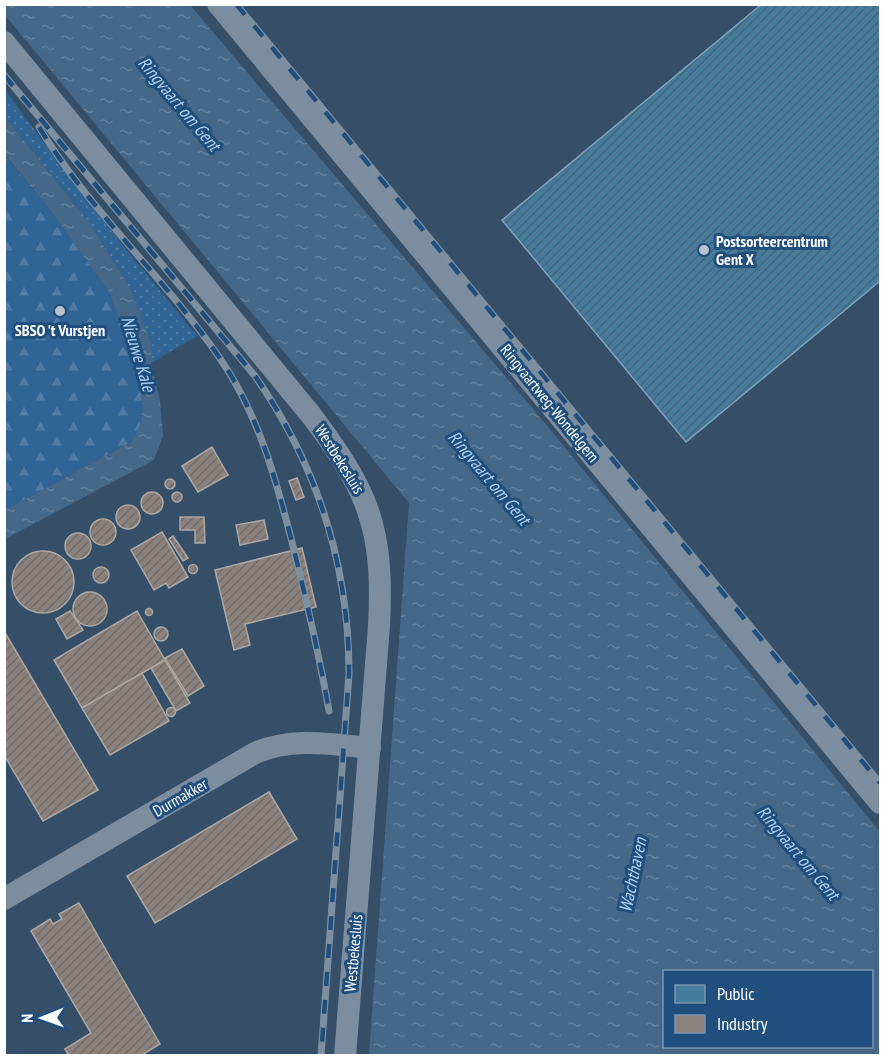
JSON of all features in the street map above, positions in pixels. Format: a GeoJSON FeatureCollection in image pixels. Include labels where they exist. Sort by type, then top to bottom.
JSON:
{"type":"FeatureCollection","features":[{"type":"Feature","properties":{"kind":"street","name":"Ringvaartweg-Wondelgem"},"geometry":{"type":"LineString","coordinates":[[218,4],[880,803]]}},
{"type":"Feature","properties":{"kind":"street","name":"Westbekesluis"},"geometry":{"type":"LineString","coordinates":[[4,42],[311,415],[345,461],[357,482],[372,519],[380,566],[379,626],[345,1056]]}},
{"type":"Feature","properties":{"kind":"street","name":"Durmakker"},"geometry":{"type":"LineString","coordinates":[[4,899],[267,748],[294,742],[370,748]]}},
{"type":"Feature","properties":{"kind":"green space"},"geometry":{"type":"Polygon","coordinates":[[[4,88],[98,214],[197,336],[151,363],[152,346],[88,221],[5,117],[4,88]]]}},
{"type":"Feature","properties":{"kind":"green space","name":"SBSO 't Vurstjen"},"geometry":{"type":"Polygon","coordinates":[[[4,155],[47,206],[108,290],[125,333],[144,409],[140,426],[131,442],[5,510],[4,155]]]}},
{"type":"Feature","properties":{"kind":"water"},"geometry":{"type":"Polygon","coordinates":[[[4,5],[190,5],[544,422],[880,832],[880,1055],[369,1055],[409,503],[5,15],[4,5]]]}},
{"type":"Feature","properties":{"kind":"water","name":"Nieuwe Kale"},"geometry":{"type":"Polygon","coordinates":[[[5,117],[88,221],[131,290],[152,346],[151,363],[160,401],[163,436],[154,460],[5,539],[5,510],[131,442],[140,426],[143,409],[137,374],[125,333],[108,290],[47,206],[5,155],[5,117]]]}},
{"type":"Feature","properties":{"kind":"building: Public","name":"Postsorteercentrum Gent X"},"geometry":{"type":"Polygon","coordinates":[[[762,4],[880,4],[880,281],[686,442],[502,220],[762,4]]]}},
{"type":"Feature","properties":{"kind":"building: Industry"},"geometry":{"type":"Polygon","coordinates":[[[212,447],[228,475],[198,492],[182,466],[212,447]]]}},
{"type":"Feature","properties":{"kind":"building: Industry"},"geometry":{"type":"Polygon","coordinates":[[[297,478],[304,497],[296,500],[289,481],[297,478]]]}},
{"type":"Feature","properties":{"kind":"building: Industry"},"geometry":{"type":"Polygon","coordinates":[[[170,479],[174,480],[174,488],[170,489],[166,488],[165,484],[166,480],[170,479]]]}},
{"type":"Feature","properties":{"kind":"building: Industry"},"geometry":{"type":"Polygon","coordinates":[[[148,492],[156,492],[163,499],[163,507],[156,514],[148,514],[141,507],[141,499],[148,492]]]}},
{"type":"Feature","properties":{"kind":"building: Industry"},"geometry":{"type":"Polygon","coordinates":[[[177,492],[181,493],[181,501],[177,502],[173,501],[172,497],[173,493],[177,492]]]}},
{"type":"Feature","properties":{"kind":"building: Industry"},"geometry":{"type":"Polygon","coordinates":[[[128,505],[136,509],[140,517],[136,525],[128,529],[120,525],[116,517],[120,509],[128,505]]]}},
{"type":"Feature","properties":{"kind":"building: Industry"},"geometry":{"type":"Polygon","coordinates":[[[180,517],[204,517],[205,543],[195,543],[195,530],[180,530],[180,517]]]}},
{"type":"Feature","properties":{"kind":"building: Industry"},"geometry":{"type":"Polygon","coordinates":[[[103,519],[112,523],[116,532],[112,541],[103,545],[94,541],[90,532],[94,523],[103,519]]]}},
{"type":"Feature","properties":{"kind":"building: Industry"},"geometry":{"type":"Polygon","coordinates":[[[264,520],[268,539],[240,545],[236,525],[264,520]]]}},
{"type":"Feature","properties":{"kind":"building: Industry"},"geometry":{"type":"Polygon","coordinates":[[[162,532],[188,577],[169,588],[166,583],[154,590],[131,550],[162,532]]]}},
{"type":"Feature","properties":{"kind":"building: Industry"},"geometry":{"type":"Polygon","coordinates":[[[78,533],[87,537],[91,546],[87,555],[78,559],[69,555],[65,546],[69,537],[78,533]]]}},
{"type":"Feature","properties":{"kind":"building: Industry"},"geometry":{"type":"Polygon","coordinates":[[[173,536],[188,558],[183,561],[169,539],[173,536]]]}},
{"type":"Feature","properties":{"kind":"building: Industry"},"geometry":{"type":"Polygon","coordinates":[[[302,548],[316,607],[245,624],[250,645],[234,650],[215,570],[302,548]]]}},
{"type":"Feature","properties":{"kind":"building: Industry"},"geometry":{"type":"Polygon","coordinates":[[[37,551],[49,551],[65,560],[72,570],[74,582],[72,594],[65,604],[49,613],[37,613],[26,608],[17,599],[12,588],[12,576],[17,565],[26,556],[37,551]]]}},
{"type":"Feature","properties":{"kind":"building: Industry"},"geometry":{"type":"Polygon","coordinates":[[[193,564],[198,569],[193,574],[188,569],[193,564]]]}},
{"type":"Feature","properties":{"kind":"building: Industry"},"geometry":{"type":"Polygon","coordinates":[[[101,567],[109,575],[101,583],[93,575],[101,567]]]}},
{"type":"Feature","properties":{"kind":"building: Industry"},"geometry":{"type":"Polygon","coordinates":[[[90,592],[102,597],[107,609],[102,621],[90,626],[78,621],[73,609],[78,597],[90,592]]]}},
{"type":"Feature","properties":{"kind":"building: Industry"},"geometry":{"type":"Polygon","coordinates":[[[149,609],[152,612],[149,615],[146,612],[149,609]]]}},
{"type":"Feature","properties":{"kind":"building: Industry"},"geometry":{"type":"Polygon","coordinates":[[[70,611],[83,630],[67,639],[56,619],[70,611]]]}},
{"type":"Feature","properties":{"kind":"building: Industry"},"geometry":{"type":"Polygon","coordinates":[[[137,611],[165,660],[82,708],[54,660],[137,611]]]}},
{"type":"Feature","properties":{"kind":"building: Industry"},"geometry":{"type":"Polygon","coordinates":[[[161,627],[166,629],[168,634],[166,639],[161,641],[156,639],[154,634],[156,629],[161,627]]]}},
{"type":"Feature","properties":{"kind":"building: Industry"},"geometry":{"type":"Polygon","coordinates":[[[4,631],[98,790],[43,821],[4,755],[4,631]]]}},
{"type":"Feature","properties":{"kind":"building: Industry"},"geometry":{"type":"Polygon","coordinates":[[[182,649],[204,686],[188,696],[165,658],[182,649]]]}},
{"type":"Feature","properties":{"kind":"building: Industry"},"geometry":{"type":"Polygon","coordinates":[[[165,660],[190,703],[176,711],[151,668],[165,660]]]}},
{"type":"Feature","properties":{"kind":"building: Industry"},"geometry":{"type":"Polygon","coordinates":[[[142,673],[169,721],[110,755],[82,708],[142,673]]]}},
{"type":"Feature","properties":{"kind":"building: Industry"},"geometry":{"type":"Polygon","coordinates":[[[171,708],[175,712],[171,716],[167,712],[171,708]]]}},
{"type":"Feature","properties":{"kind":"building: Industry"},"geometry":{"type":"Polygon","coordinates":[[[269,792],[297,839],[155,923],[127,876],[269,792]]]}},
{"type":"Feature","properties":{"kind":"building: Industry"},"geometry":{"type":"Polygon","coordinates":[[[79,903],[160,1044],[140,1056],[69,1056],[65,1049],[91,1033],[31,931],[50,919],[53,924],[62,919],[59,914],[79,903]]]}},
{"type":"Feature","properties":{"kind":"railway"},"geometry":{"type":"LineString","coordinates":[[236,4],[880,783]]}},
{"type":"Feature","properties":{"kind":"railway"},"geometry":{"type":"LineString","coordinates":[[4,75],[255,376],[296,445],[325,518],[336,556],[343,594],[348,634],[349,674],[321,1056]]}},
{"type":"Feature","properties":{"kind":"railway"},"geometry":{"type":"LineString","coordinates":[[39,127],[80,187],[198,328],[233,378],[244,400],[264,446],[286,517],[329,711]]}},
{"type":"Feature","properties":{"kind":"place","name":"Postsorteercentrum Gent X"},"geometry":{"type":"Point","coordinates":[704,250]}},
{"type":"Feature","properties":{"kind":"place","name":"SBSO 't Vurstjen"},"geometry":{"type":"Point","coordinates":[60,311]}},
{"type":"Feature","properties":{"kind":"water label","name":"Ringvaart om Gent"},"geometry":{"type":"Point","coordinates":[179,104]}},
{"type":"Feature","properties":{"kind":"water label","name":"Ringvaart om Gent"},"geometry":{"type":"Point","coordinates":[489,478]}},
{"type":"Feature","properties":{"kind":"water label","name":"Ringvaart om Gent"},"geometry":{"type":"Point","coordinates":[798,853]}},
{"type":"Feature","properties":{"kind":"water label","name":"Wachthaven"},"geometry":{"type":"Point","coordinates":[633,875]}}]}
